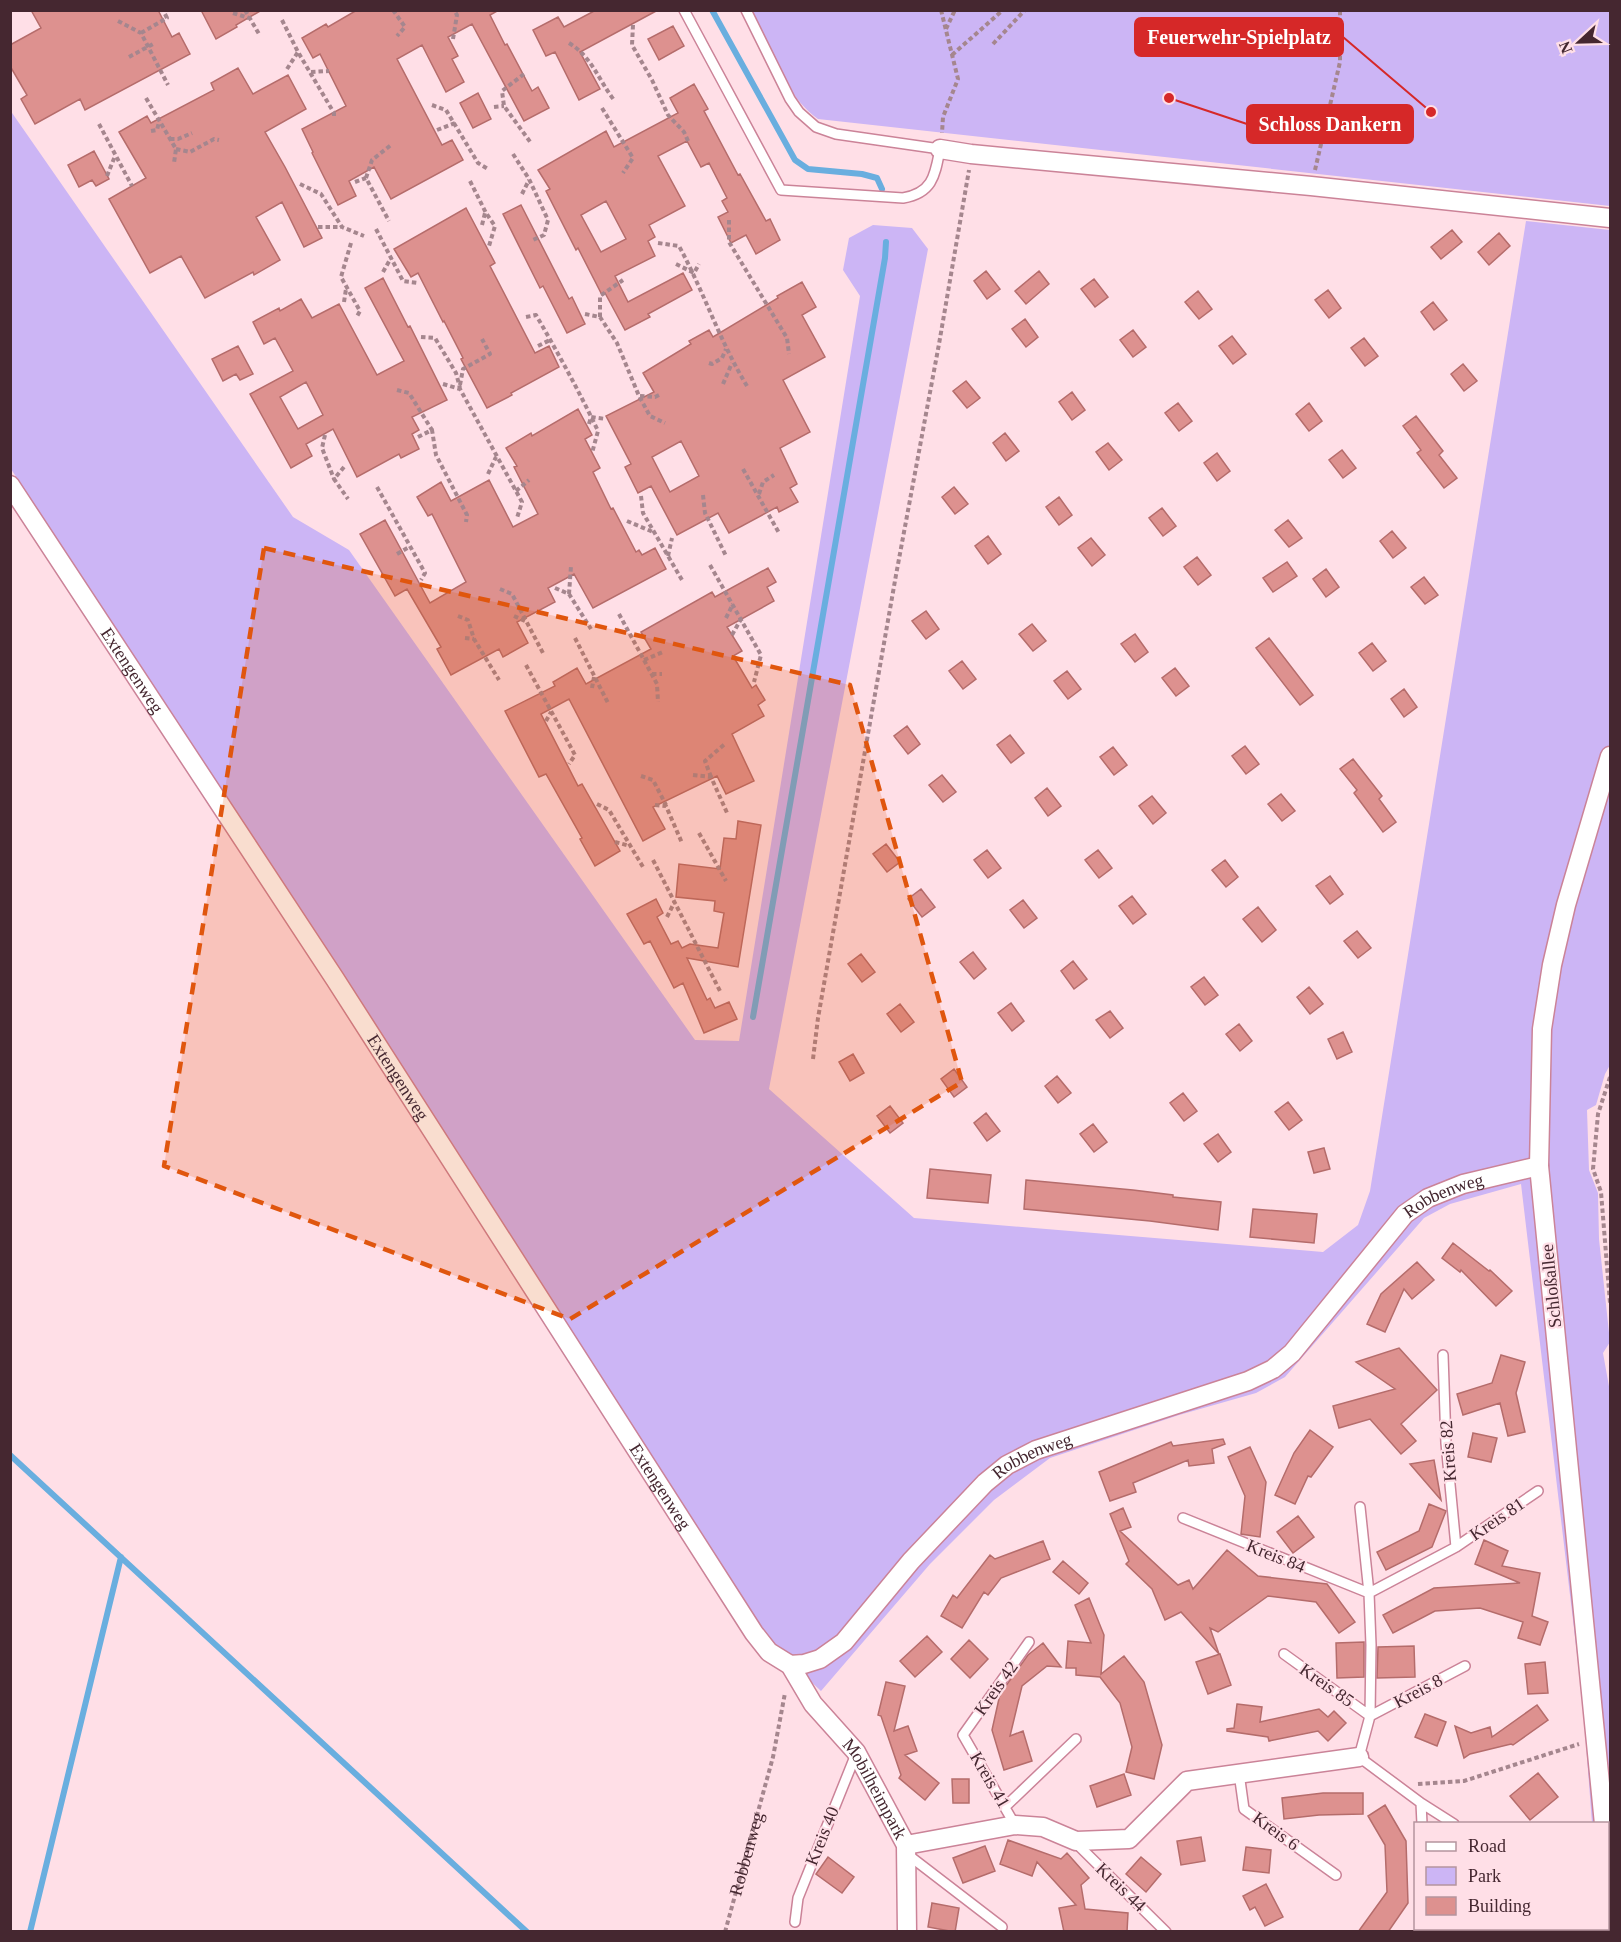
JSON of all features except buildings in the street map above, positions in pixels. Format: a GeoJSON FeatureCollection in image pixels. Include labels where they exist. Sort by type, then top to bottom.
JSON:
{"type":"FeatureCollection","features":[{"type":"Feature","properties":{"kind":"street"},"geometry":{"type":"LineString","coordinates":[[940,148],[971,154],[1311,186],[1611,218]]}},
{"type":"Feature","properties":{"kind":"street","name":"Extengenweg"},"geometry":{"type":"LineString","coordinates":[[10,485],[335,979],[754,1633],[770,1652],[790,1665]]}},
{"type":"Feature","properties":{"kind":"street","name":"Schloßallee"},"geometry":{"type":"LineString","coordinates":[[1604,1822],[1539,1166],[1542,1029],[1552,965],[1566,905],[1611,756]]}},
{"type":"Feature","properties":{"kind":"street","name":"Robbenweg"},"geometry":{"type":"LineString","coordinates":[[790,1665],[820,1659],[844,1642],[911,1561],[985,1483],[1007,1465],[1036,1450],[1248,1381],[1273,1369],[1292,1353],[1405,1215],[1428,1198],[1463,1184],[1539,1166]]}},
{"type":"Feature","properties":{"kind":"street","name":"Mobilheimpark"},"geometry":{"type":"LineString","coordinates":[[790,1665],[813,1704],[856,1752],[906,1849],[907,1932]]}},
{"type":"Feature","properties":{"kind":"street"},"geometry":{"type":"LineString","coordinates":[[906,1849],[1015,1825],[1043,1827],[1076,1841],[1129,1839],[1187,1781],[1359,1757]]}},
{"type":"Feature","properties":{"kind":"street"},"geometry":{"type":"LineString","coordinates":[[1609,1881],[1611,1905]]}},
{"type":"Feature","properties":{"kind":"lane"},"geometry":{"type":"LineString","coordinates":[[684,10],[781,190],[903,198],[923,191],[931,183],[940,148],[836,134],[816,127],[806,120],[790,99],[746,10]]}},
{"type":"Feature","properties":{"kind":"lane","name":"Kreis 82"},"geometry":{"type":"LineString","coordinates":[[1443,1355],[1446,1443],[1456,1547]]}},
{"type":"Feature","properties":{"kind":"lane","name":"Kreis 81"},"geometry":{"type":"LineString","coordinates":[[1369,1593],[1456,1547],[1538,1491]]}},
{"type":"Feature","properties":{"kind":"lane"},"geometry":{"type":"LineString","coordinates":[[1360,1507],[1369,1593],[1370,1716],[1359,1757],[1420,1803],[1452,1822]]}},
{"type":"Feature","properties":{"kind":"lane","name":"Kreis 84"},"geometry":{"type":"LineString","coordinates":[[1183,1518],[1369,1593]]}},
{"type":"Feature","properties":{"kind":"lane","name":"Kreis 42"},"geometry":{"type":"LineString","coordinates":[[963,1735],[1029,1642]]}},
{"type":"Feature","properties":{"kind":"lane","name":"Kreis 85"},"geometry":{"type":"LineString","coordinates":[[1284,1654],[1370,1716]]}},
{"type":"Feature","properties":{"kind":"lane","name":"Kreis 8"},"geometry":{"type":"LineString","coordinates":[[1370,1716],[1465,1666]]}},
{"type":"Feature","properties":{"kind":"lane","name":"Kreis 41"},"geometry":{"type":"LineString","coordinates":[[963,1735],[1015,1825]]}},
{"type":"Feature","properties":{"kind":"lane"},"geometry":{"type":"LineString","coordinates":[[1006,1806],[1076,1739]]}},
{"type":"Feature","properties":{"kind":"lane","name":"Kreis 40"},"geometry":{"type":"LineString","coordinates":[[795,1922],[798,1898],[856,1752]]}},
{"type":"Feature","properties":{"kind":"lane","name":"Kreis 6"},"geometry":{"type":"LineString","coordinates":[[1239,1773],[1244,1809],[1336,1875]]}},
{"type":"Feature","properties":{"kind":"lane"},"geometry":{"type":"LineString","coordinates":[[1420,1803],[1422,1822]]}},
{"type":"Feature","properties":{"kind":"lane","name":"Kreis 44"},"geometry":{"type":"LineString","coordinates":[[1076,1841],[1166,1932]]}},
{"type":"Feature","properties":{"kind":"lane"},"geometry":{"type":"LineString","coordinates":[[906,1849],[1002,1927]]}},
{"type":"Feature","properties":{"kind":"path"},"geometry":{"type":"LineString","coordinates":[[141,33],[167,18],[163,10]]}},
{"type":"Feature","properties":{"kind":"path"},"geometry":{"type":"LineString","coordinates":[[245,10],[258,34]]}},
{"type":"Feature","properties":{"kind":"path"},"geometry":{"type":"LineString","coordinates":[[393,10],[405,27],[397,36]]}},
{"type":"Feature","properties":{"kind":"path"},"geometry":{"type":"LineString","coordinates":[[453,39],[457,15],[454,10]]}},
{"type":"Feature","properties":{"kind":"path"},"geometry":{"type":"LineString","coordinates":[[940,148],[943,117],[958,79],[941,10]]}},
{"type":"Feature","properties":{"kind":"path"},"geometry":{"type":"LineString","coordinates":[[946,29],[955,10]]}},
{"type":"Feature","properties":{"kind":"path"},"geometry":{"type":"LineString","coordinates":[[952,55],[1003,10]]}},
{"type":"Feature","properties":{"kind":"path"},"geometry":{"type":"LineString","coordinates":[[993,44],[1025,10]]}},
{"type":"Feature","properties":{"kind":"path"},"geometry":{"type":"LineString","coordinates":[[1311,186],[1340,62],[1340,10]]}},
{"type":"Feature","properties":{"kind":"path"},"geometry":{"type":"LineString","coordinates":[[233,13],[250,18]]}},
{"type":"Feature","properties":{"kind":"path"},"geometry":{"type":"LineString","coordinates":[[118,21],[141,33],[151,46],[168,85]]}},
{"type":"Feature","properties":{"kind":"path"},"geometry":{"type":"LineString","coordinates":[[282,21],[334,113],[334,119]]}},
{"type":"Feature","properties":{"kind":"path"},"geometry":{"type":"LineString","coordinates":[[633,25],[632,45],[639,60],[668,115],[684,132],[689,143]]}},
{"type":"Feature","properties":{"kind":"path"},"geometry":{"type":"LineString","coordinates":[[569,43],[581,50],[614,100]]}},
{"type":"Feature","properties":{"kind":"path"},"geometry":{"type":"LineString","coordinates":[[129,57],[151,46]]}},
{"type":"Feature","properties":{"kind":"path"},"geometry":{"type":"LineString","coordinates":[[287,69],[298,52]]}},
{"type":"Feature","properties":{"kind":"path"},"geometry":{"type":"LineString","coordinates":[[310,72],[329,71]]}},
{"type":"Feature","properties":{"kind":"path"},"geometry":{"type":"LineString","coordinates":[[524,74],[502,91],[504,106],[531,143]]}},
{"type":"Feature","properties":{"kind":"path"},"geometry":{"type":"LineString","coordinates":[[146,98],[176,149],[174,163]]}},
{"type":"Feature","properties":{"kind":"path"},"geometry":{"type":"LineString","coordinates":[[432,105],[446,110],[478,163],[488,170]]}},
{"type":"Feature","properties":{"kind":"path"},"geometry":{"type":"LineString","coordinates":[[494,106],[504,106]]}},
{"type":"Feature","properties":{"kind":"path"},"geometry":{"type":"LineString","coordinates":[[602,108],[633,158],[623,173]]}},
{"type":"Feature","properties":{"kind":"path"},"geometry":{"type":"LineString","coordinates":[[151,131],[157,130],[159,121]]}},
{"type":"Feature","properties":{"kind":"path"},"geometry":{"type":"LineString","coordinates":[[437,130],[455,123]]}},
{"type":"Feature","properties":{"kind":"path"},"geometry":{"type":"LineString","coordinates":[[99,124],[132,186]]}},
{"type":"Feature","properties":{"kind":"path"},"geometry":{"type":"LineString","coordinates":[[170,139],[178,140],[192,133]]}},
{"type":"Feature","properties":{"kind":"path"},"geometry":{"type":"LineString","coordinates":[[176,149],[190,152],[214,139],[219,140]]}},
{"type":"Feature","properties":{"kind":"path"},"geometry":{"type":"LineString","coordinates":[[389,221],[366,178],[372,160],[391,145]]}},
{"type":"Feature","properties":{"kind":"path"},"geometry":{"type":"LineString","coordinates":[[513,154],[529,179],[548,220],[544,235],[533,240]]}},
{"type":"Feature","properties":{"kind":"path"},"geometry":{"type":"LineString","coordinates":[[813,1059],[818,1018],[971,154]]}},
{"type":"Feature","properties":{"kind":"path"},"geometry":{"type":"LineString","coordinates":[[107,176],[116,155]]}},
{"type":"Feature","properties":{"kind":"path"},"geometry":{"type":"LineString","coordinates":[[355,182],[366,178]]}},
{"type":"Feature","properties":{"kind":"path"},"geometry":{"type":"LineString","coordinates":[[522,194],[529,179]]}},
{"type":"Feature","properties":{"kind":"path"},"geometry":{"type":"LineString","coordinates":[[470,181],[495,226],[489,246]]}},
{"type":"Feature","properties":{"kind":"path"},"geometry":{"type":"LineString","coordinates":[[300,184],[321,194],[342,226]]}},
{"type":"Feature","properties":{"kind":"path"},"geometry":{"type":"LineString","coordinates":[[482,225],[486,213]]}},
{"type":"Feature","properties":{"kind":"path"},"geometry":{"type":"LineString","coordinates":[[729,220],[729,242],[788,338],[789,354]]}},
{"type":"Feature","properties":{"kind":"path"},"geometry":{"type":"LineString","coordinates":[[318,227],[342,226],[364,236]]}},
{"type":"Feature","properties":{"kind":"path"},"geometry":{"type":"LineString","coordinates":[[376,230],[403,281],[418,283]]}},
{"type":"Feature","properties":{"kind":"path"},"geometry":{"type":"LineString","coordinates":[[351,243],[340,277],[360,311],[356,318]]}},
{"type":"Feature","properties":{"kind":"path"},"geometry":{"type":"LineString","coordinates":[[658,243],[679,246],[694,273],[732,362],[747,386]]}},
{"type":"Feature","properties":{"kind":"path"},"geometry":{"type":"LineString","coordinates":[[383,272],[392,258]]}},
{"type":"Feature","properties":{"kind":"path"},"geometry":{"type":"LineString","coordinates":[[676,264],[694,273]]}},
{"type":"Feature","properties":{"kind":"path"},"geometry":{"type":"LineString","coordinates":[[694,273],[699,264]]}},
{"type":"Feature","properties":{"kind":"path"},"geometry":{"type":"LineString","coordinates":[[623,280],[600,296],[600,317],[617,343],[650,416],[665,423]]}},
{"type":"Feature","properties":{"kind":"path"},"geometry":{"type":"LineString","coordinates":[[344,302],[346,288]]}},
{"type":"Feature","properties":{"kind":"path"},"geometry":{"type":"LineString","coordinates":[[585,314],[600,317]]}},
{"type":"Feature","properties":{"kind":"path"},"geometry":{"type":"LineString","coordinates":[[526,317],[536,315],[598,431],[592,453]]}},
{"type":"Feature","properties":{"kind":"path"},"geometry":{"type":"LineString","coordinates":[[777,332],[779,323]]}},
{"type":"Feature","properties":{"kind":"path"},"geometry":{"type":"LineString","coordinates":[[421,337],[435,338],[456,373],[460,389],[522,502],[517,518]]}},
{"type":"Feature","properties":{"kind":"path"},"geometry":{"type":"LineString","coordinates":[[460,389],[463,369],[490,354],[482,339]]}},
{"type":"Feature","properties":{"kind":"path"},"geometry":{"type":"LineString","coordinates":[[538,346],[550,339]]}},
{"type":"Feature","properties":{"kind":"path"},"geometry":{"type":"LineString","coordinates":[[709,363],[712,364],[722,358],[726,348]]}},
{"type":"Feature","properties":{"kind":"path"},"geometry":{"type":"LineString","coordinates":[[723,384],[732,362]]}},
{"type":"Feature","properties":{"kind":"path"},"geometry":{"type":"LineString","coordinates":[[444,384],[460,389]]}},
{"type":"Feature","properties":{"kind":"path"},"geometry":{"type":"LineString","coordinates":[[397,390],[409,393],[432,430],[436,455],[467,514],[466,522]]}},
{"type":"Feature","properties":{"kind":"path"},"geometry":{"type":"LineString","coordinates":[[639,396],[656,397],[661,394]]}},
{"type":"Feature","properties":{"kind":"path"},"geometry":{"type":"LineString","coordinates":[[591,417],[606,419]]}},
{"type":"Feature","properties":{"kind":"path"},"geometry":{"type":"LineString","coordinates":[[590,424],[591,417]]}},
{"type":"Feature","properties":{"kind":"path"},"geometry":{"type":"LineString","coordinates":[[418,437],[432,430]]}},
{"type":"Feature","properties":{"kind":"path"},"geometry":{"type":"LineString","coordinates":[[325,435],[322,448],[334,479],[348,499]]}},
{"type":"Feature","properties":{"kind":"path"},"geometry":{"type":"LineString","coordinates":[[488,474],[497,457]]}},
{"type":"Feature","properties":{"kind":"path"},"geometry":{"type":"LineString","coordinates":[[334,479],[344,467]]}},
{"type":"Feature","properties":{"kind":"path"},"geometry":{"type":"LineString","coordinates":[[744,469],[779,533]]}},
{"type":"Feature","properties":{"kind":"path"},"geometry":{"type":"LineString","coordinates":[[758,495],[763,482],[774,475]]}},
{"type":"Feature","properties":{"kind":"path"},"geometry":{"type":"LineString","coordinates":[[516,491],[529,480]]}},
{"type":"Feature","properties":{"kind":"path"},"geometry":{"type":"LineString","coordinates":[[376,487],[425,573],[421,580]]}},
{"type":"Feature","properties":{"kind":"path"},"geometry":{"type":"LineString","coordinates":[[455,501],[458,495]]}},
{"type":"Feature","properties":{"kind":"path"},"geometry":{"type":"LineString","coordinates":[[703,495],[705,513],[726,556]]}},
{"type":"Feature","properties":{"kind":"path"},"geometry":{"type":"LineString","coordinates":[[641,496],[643,513],[682,580]]}},
{"type":"Feature","properties":{"kind":"path"},"geometry":{"type":"LineString","coordinates":[[627,521],[654,532]]}},
{"type":"Feature","properties":{"kind":"path"},"geometry":{"type":"LineString","coordinates":[[668,557],[672,538]]}},
{"type":"Feature","properties":{"kind":"path"},"geometry":{"type":"LineString","coordinates":[[397,554],[409,547]]}},
{"type":"Feature","properties":{"kind":"path"},"geometry":{"type":"LineString","coordinates":[[710,565],[761,655],[754,682]]}},
{"type":"Feature","properties":{"kind":"path"},"geometry":{"type":"LineString","coordinates":[[569,594],[571,567]]}},
{"type":"Feature","properties":{"kind":"path"},"geometry":{"type":"LineString","coordinates":[[500,588],[512,594],[544,655]]}},
{"type":"Feature","properties":{"kind":"path"},"geometry":{"type":"LineString","coordinates":[[555,588],[569,594],[591,629]]}},
{"type":"Feature","properties":{"kind":"path"},"geometry":{"type":"LineString","coordinates":[[726,618],[733,604]]}},
{"type":"Feature","properties":{"kind":"path"},"geometry":{"type":"LineString","coordinates":[[618,614],[657,684],[658,702]]}},
{"type":"Feature","properties":{"kind":"path"},"geometry":{"type":"LineString","coordinates":[[458,616],[468,620],[474,639],[499,680]]}},
{"type":"Feature","properties":{"kind":"path"},"geometry":{"type":"LineString","coordinates":[[514,616],[526,621]]}},
{"type":"Feature","properties":{"kind":"path"},"geometry":{"type":"LineString","coordinates":[[732,635],[741,618]]}},
{"type":"Feature","properties":{"kind":"path"},"geometry":{"type":"LineString","coordinates":[[465,638],[474,639]]}},
{"type":"Feature","properties":{"kind":"path"},"geometry":{"type":"LineString","coordinates":[[575,638],[608,703]]}},
{"type":"Feature","properties":{"kind":"path"},"geometry":{"type":"LineString","coordinates":[[644,660],[663,652]]}},
{"type":"Feature","properties":{"kind":"path"},"geometry":{"type":"LineString","coordinates":[[526,665],[574,755],[569,764]]}},
{"type":"Feature","properties":{"kind":"path"},"geometry":{"type":"LineString","coordinates":[[652,674],[662,674]]}},
{"type":"Feature","properties":{"kind":"path"},"geometry":{"type":"LineString","coordinates":[[592,688],[595,677]]}},
{"type":"Feature","properties":{"kind":"path"},"geometry":{"type":"LineString","coordinates":[[546,721],[551,711]]}},
{"type":"Feature","properties":{"kind":"path"},"geometry":{"type":"LineString","coordinates":[[726,743],[705,761],[728,815]]}},
{"type":"Feature","properties":{"kind":"path"},"geometry":{"type":"LineString","coordinates":[[693,775],[711,777]]}},
{"type":"Feature","properties":{"kind":"path"},"geometry":{"type":"LineString","coordinates":[[641,776],[653,780],[682,843]]}},
{"type":"Feature","properties":{"kind":"path"},"geometry":{"type":"LineString","coordinates":[[597,804],[609,810],[644,867]]}},
{"type":"Feature","properties":{"kind":"path"},"geometry":{"type":"LineString","coordinates":[[655,805],[666,806]]}},
{"type":"Feature","properties":{"kind":"path"},"geometry":{"type":"LineString","coordinates":[[699,833],[726,881]]}},
{"type":"Feature","properties":{"kind":"path"},"geometry":{"type":"LineString","coordinates":[[615,842],[631,846]]}},
{"type":"Feature","properties":{"kind":"path"},"geometry":{"type":"LineString","coordinates":[[653,860],[721,993]]}},
{"type":"Feature","properties":{"kind":"path"},"geometry":{"type":"LineString","coordinates":[[667,917],[674,902]]}},
{"type":"Feature","properties":{"kind":"path"},"geometry":{"type":"LineString","coordinates":[[1611,1077],[1598,1114],[1593,1169],[1601,1192],[1611,1304]]}},
{"type":"Feature","properties":{"kind":"path","name":"Robbenweg"},"geometry":{"type":"LineString","coordinates":[[725,1932],[773,1756],[790,1665]]}},
{"type":"Feature","properties":{"kind":"path"},"geometry":{"type":"LineString","coordinates":[[1399,1786],[1464,1781],[1596,1738]]}},
{"type":"Feature","properties":{"kind":"highlighted area"},"geometry":{"type":"Polygon","coordinates":[[[264,548],[850,685],[962,1082],[570,1319],[164,1166],[264,548]]]}},
{"type":"Feature","properties":{"kind":"green space"},"geometry":{"type":"Polygon","coordinates":[[[752,11],[1610,11],[1610,206],[818,119],[806,109],[787,84],[752,11]]]}},
{"type":"Feature","properties":{"kind":"green space"},"geometry":{"type":"Polygon","coordinates":[[[10,110],[293,517],[349,550],[695,1040],[739,1041],[860,296],[843,270],[849,238],[873,225],[912,228],[928,249],[769,1089],[914,1218],[1323,1252],[1358,1225],[1370,1191],[1526,221],[1610,230],[1610,1065],[1596,1105],[1587,1110],[1589,1170],[1598,1193],[1599,1239],[1610,1342],[1603,1353],[1610,1392],[1610,1931],[1601,1931],[1609,1930],[1609,1822],[1592,1822],[1583,1704],[1521,1184],[1450,1204],[1424,1218],[1285,1377],[1256,1393],[1179,1415],[1050,1458],[994,1500],[930,1564],[821,1691],[776,1649],[11,469],[10,110]]]}},
{"type":"Feature","properties":{"kind":"waterway"},"geometry":{"type":"LineString","coordinates":[[712,10],[795,160],[808,169],[862,174],[877,178],[882,189]]}},
{"type":"Feature","properties":{"kind":"waterway"},"geometry":{"type":"LineString","coordinates":[[753,1017],[886,242]]}},
{"type":"Feature","properties":{"kind":"waterway"},"geometry":{"type":"LineString","coordinates":[[10,1455],[527,1932]]}},
{"type":"Feature","properties":{"kind":"waterway"},"geometry":{"type":"LineString","coordinates":[[30,1932],[121,1557]]}},
{"type":"Feature","properties":{"kind":"place","name":"Schloss Dankern"},"geometry":{"type":"Point","coordinates":[1169,98]}},
{"type":"Feature","properties":{"kind":"place","name":"Feuerwehr-Spielplatz"},"geometry":{"type":"Point","coordinates":[1431,112]}}]}
